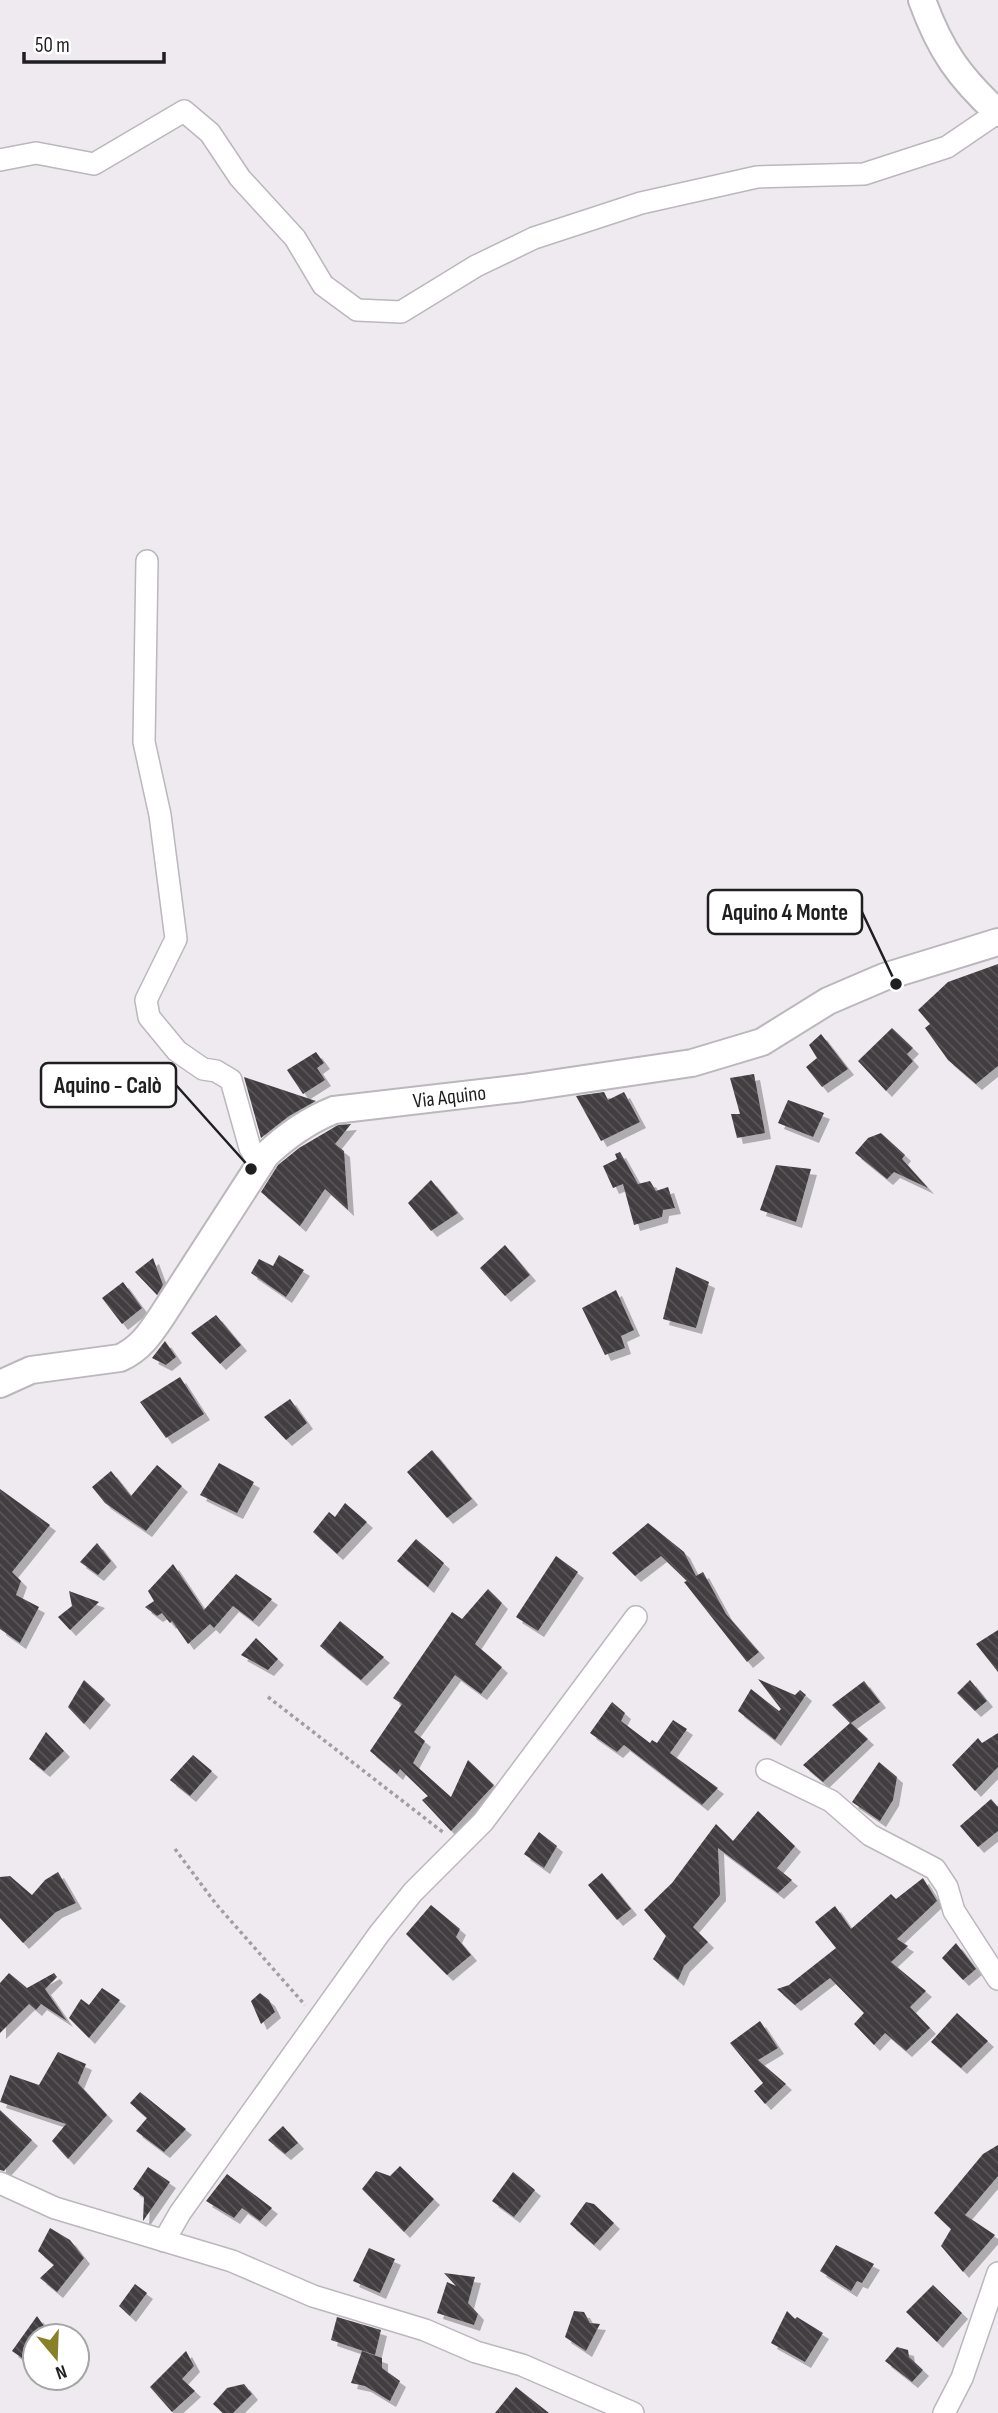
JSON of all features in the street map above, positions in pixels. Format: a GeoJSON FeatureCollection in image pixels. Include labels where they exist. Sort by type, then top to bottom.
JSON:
{"type":"FeatureCollection","features":[{"type":"Feature","properties":{"kind":"street"},"geometry":{"type":"LineString","coordinates":[[0,160],[36,153],[94,163],[184,111],[209,133],[240,178],[295,238],[323,285],[356,310],[401,312],[475,266],[534,238],[641,204],[757,177],[864,174],[947,147],[998,113],[956,71],[932,28],[922,0]]}},
{"type":"Feature","properties":{"kind":"street"},"geometry":{"type":"LineString","coordinates":[[147,561],[144,742],[160,815],[176,939],[146,1000],[149,1017],[177,1051],[203,1069],[231,1080],[250,1148],[260,1166]]}},
{"type":"Feature","properties":{"kind":"street","name":"Via Aquino"},"geometry":{"type":"LineString","coordinates":[[0,1384],[30,1370],[120,1358],[144,1342],[266,1155],[286,1136],[309,1121],[334,1110],[523,1088],[692,1063],[762,1042],[828,1001],[884,977],[998,942]]}},
{"type":"Feature","properties":{"kind":"street"},"geometry":{"type":"LineString","coordinates":[[164,2241],[318,2020],[413,1892],[483,1822],[636,1617]]}},
{"type":"Feature","properties":{"kind":"street"},"geometry":{"type":"LineString","coordinates":[[767,1770],[831,1801],[870,1835],[935,1869],[947,1887],[954,1911],[998,1979]]}},
{"type":"Feature","properties":{"kind":"street"},"geometry":{"type":"LineString","coordinates":[[0,2183],[55,2208],[232,2261],[360,2312],[425,2329],[476,2353],[522,2365],[631,2413]]}},
{"type":"Feature","properties":{"kind":"street"},"geometry":{"type":"LineString","coordinates":[[944,2413],[962,2378],[998,2273]]}},
{"type":"Feature","properties":{"kind":"path"},"geometry":{"type":"LineString","coordinates":[[268,1697],[460,1845]]}},
{"type":"Feature","properties":{"kind":"path"},"geometry":{"type":"LineString","coordinates":[[175,1849],[216,1904],[318,2020]]}},
{"type":"Feature","properties":{"kind":"building"},"geometry":{"type":"Polygon","coordinates":[[[998,964],[998,1066],[976,1084],[948,1060],[925,1028],[930,1024],[918,1010],[948,982],[998,964]]]}},
{"type":"Feature","properties":{"kind":"building"},"geometry":{"type":"Polygon","coordinates":[[[892,1028],[913,1048],[907,1054],[913,1061],[886,1091],[858,1061],[892,1028]]]}},
{"type":"Feature","properties":{"kind":"building"},"geometry":{"type":"Polygon","coordinates":[[[821,1034],[848,1069],[822,1087],[806,1067],[817,1058],[809,1045],[821,1034]]]}},
{"type":"Feature","properties":{"kind":"building"},"geometry":{"type":"Polygon","coordinates":[[[316,1052],[324,1063],[317,1068],[325,1080],[303,1094],[287,1070],[316,1052]]]}},
{"type":"Feature","properties":{"kind":"building"},"geometry":{"type":"Polygon","coordinates":[[[754,1074],[765,1133],[737,1138],[731,1114],[740,1114],[730,1078],[754,1074]]]}},
{"type":"Feature","properties":{"kind":"building"},"geometry":{"type":"Polygon","coordinates":[[[244,1077],[316,1101],[289,1116],[261,1138],[244,1077]]]}},
{"type":"Feature","properties":{"kind":"building"},"geometry":{"type":"Polygon","coordinates":[[[604,1092],[608,1100],[624,1092],[640,1122],[601,1141],[576,1096],[604,1092]]]}},
{"type":"Feature","properties":{"kind":"building"},"geometry":{"type":"Polygon","coordinates":[[[788,1100],[824,1113],[813,1137],[778,1123],[788,1100]]]}},
{"type":"Feature","properties":{"kind":"building"},"geometry":{"type":"Polygon","coordinates":[[[351,1124],[335,1144],[344,1151],[348,1210],[325,1189],[300,1226],[261,1192],[278,1165],[299,1148],[338,1125],[351,1124]]]}},
{"type":"Feature","properties":{"kind":"building"},"geometry":{"type":"Polygon","coordinates":[[[881,1133],[905,1155],[902,1159],[928,1188],[894,1172],[887,1179],[855,1153],[868,1138],[881,1133]]]}},
{"type":"Feature","properties":{"kind":"building"},"geometry":{"type":"Polygon","coordinates":[[[620,1152],[638,1184],[650,1181],[656,1191],[668,1187],[675,1208],[663,1210],[662,1217],[634,1225],[623,1184],[613,1188],[603,1166],[617,1159],[615,1154],[620,1152]]]}},
{"type":"Feature","properties":{"kind":"building"},"geometry":{"type":"Polygon","coordinates":[[[776,1165],[811,1169],[796,1222],[760,1210],[776,1165]]]}},
{"type":"Feature","properties":{"kind":"building"},"geometry":{"type":"Polygon","coordinates":[[[431,1180],[458,1213],[431,1231],[408,1203],[431,1180]]]}},
{"type":"Feature","properties":{"kind":"building"},"geometry":{"type":"Polygon","coordinates":[[[505,1245],[530,1275],[505,1296],[480,1268],[505,1245]]]}},
{"type":"Feature","properties":{"kind":"building"},"geometry":{"type":"Polygon","coordinates":[[[279,1255],[304,1270],[286,1297],[251,1273],[259,1259],[273,1266],[279,1255]]]}},
{"type":"Feature","properties":{"kind":"building"},"geometry":{"type":"Polygon","coordinates":[[[153,1258],[163,1285],[157,1295],[135,1272],[153,1258]]]}},
{"type":"Feature","properties":{"kind":"building"},"geometry":{"type":"Polygon","coordinates":[[[676,1267],[709,1282],[696,1328],[663,1319],[676,1267]]]}},
{"type":"Feature","properties":{"kind":"building"},"geometry":{"type":"Polygon","coordinates":[[[123,1282],[142,1308],[122,1324],[102,1298],[123,1282]]]}},
{"type":"Feature","properties":{"kind":"building"},"geometry":{"type":"Polygon","coordinates":[[[616,1290],[634,1330],[621,1336],[625,1348],[605,1355],[582,1308],[616,1290]]]}},
{"type":"Feature","properties":{"kind":"building"},"geometry":{"type":"Polygon","coordinates":[[[216,1315],[241,1345],[220,1364],[191,1333],[216,1315]]]}},
{"type":"Feature","properties":{"kind":"building"},"geometry":{"type":"Polygon","coordinates":[[[165,1341],[176,1357],[166,1365],[152,1358],[165,1341]]]}},
{"type":"Feature","properties":{"kind":"building"},"geometry":{"type":"Polygon","coordinates":[[[180,1377],[204,1414],[166,1438],[140,1402],[180,1377]]]}},
{"type":"Feature","properties":{"kind":"building"},"geometry":{"type":"Polygon","coordinates":[[[290,1399],[307,1423],[286,1440],[264,1417],[290,1399]]]}},
{"type":"Feature","properties":{"kind":"building"},"geometry":{"type":"Polygon","coordinates":[[[432,1450],[472,1499],[447,1518],[407,1472],[432,1450]]]}},
{"type":"Feature","properties":{"kind":"building"},"geometry":{"type":"Polygon","coordinates":[[[219,1463],[254,1482],[237,1513],[200,1495],[219,1463]]]}},
{"type":"Feature","properties":{"kind":"building"},"geometry":{"type":"Polygon","coordinates":[[[157,1465],[182,1486],[146,1531],[105,1503],[92,1487],[111,1471],[131,1496],[157,1465]]]}},
{"type":"Feature","properties":{"kind":"building"},"geometry":{"type":"Polygon","coordinates":[[[0,1489],[50,1525],[12,1572],[21,1581],[16,1595],[39,1607],[20,1643],[0,1629],[0,1489]]]}},
{"type":"Feature","properties":{"kind":"building"},"geometry":{"type":"Polygon","coordinates":[[[345,1503],[367,1522],[337,1554],[313,1532],[329,1512],[335,1517],[345,1503]]]}},
{"type":"Feature","properties":{"kind":"building"},"geometry":{"type":"Polygon","coordinates":[[[648,1523],[684,1552],[696,1576],[703,1572],[726,1614],[759,1652],[747,1662],[684,1582],[687,1581],[661,1556],[635,1576],[612,1553],[648,1523]]]}},
{"type":"Feature","properties":{"kind":"building"},"geometry":{"type":"Polygon","coordinates":[[[416,1539],[444,1563],[428,1587],[397,1561],[416,1539]]]}},
{"type":"Feature","properties":{"kind":"building"},"geometry":{"type":"Polygon","coordinates":[[[97,1543],[111,1561],[98,1575],[80,1562],[97,1543]]]}},
{"type":"Feature","properties":{"kind":"building"},"geometry":{"type":"Polygon","coordinates":[[[556,1556],[578,1572],[538,1631],[516,1617],[556,1556]]]}},
{"type":"Feature","properties":{"kind":"building"},"geometry":{"type":"Polygon","coordinates":[[[173,1564],[204,1610],[236,1574],[272,1599],[253,1621],[233,1606],[214,1628],[210,1624],[188,1644],[172,1621],[170,1623],[162,1613],[157,1616],[145,1607],[154,1601],[148,1591],[173,1564]]]}},
{"type":"Feature","properties":{"kind":"building"},"geometry":{"type":"Polygon","coordinates":[[[488,1589],[502,1603],[475,1644],[502,1667],[481,1694],[455,1675],[414,1732],[425,1741],[413,1763],[451,1797],[468,1760],[494,1785],[451,1831],[422,1800],[428,1796],[400,1769],[397,1774],[370,1751],[402,1704],[393,1698],[452,1612],[462,1619],[488,1589]]]}},
{"type":"Feature","properties":{"kind":"building"},"geometry":{"type":"Polygon","coordinates":[[[69,1591],[99,1602],[70,1630],[58,1617],[72,1606],[69,1591]]]}},
{"type":"Feature","properties":{"kind":"building"},"geometry":{"type":"Polygon","coordinates":[[[340,1621],[384,1657],[361,1680],[320,1646],[340,1621]]]}},
{"type":"Feature","properties":{"kind":"building"},"geometry":{"type":"Polygon","coordinates":[[[998,1630],[998,1672],[976,1644],[998,1630]]]}},
{"type":"Feature","properties":{"kind":"building"},"geometry":{"type":"Polygon","coordinates":[[[256,1638],[278,1659],[268,1670],[241,1655],[256,1638]]]}},
{"type":"Feature","properties":{"kind":"building"},"geometry":{"type":"Polygon","coordinates":[[[758,1679],[795,1695],[800,1690],[806,1695],[775,1740],[738,1711],[751,1689],[779,1711],[781,1709],[758,1679]]]}},
{"type":"Feature","properties":{"kind":"building"},"geometry":{"type":"Polygon","coordinates":[[[84,1680],[105,1699],[84,1724],[68,1707],[84,1680]]]}},
{"type":"Feature","properties":{"kind":"building"},"geometry":{"type":"Polygon","coordinates":[[[970,1680],[987,1701],[975,1711],[957,1693],[970,1680]]]}},
{"type":"Feature","properties":{"kind":"building"},"geometry":{"type":"Polygon","coordinates":[[[864,1681],[880,1702],[851,1723],[868,1739],[823,1782],[803,1765],[850,1723],[832,1705],[864,1681]]]}},
{"type":"Feature","properties":{"kind":"building"},"geometry":{"type":"Polygon","coordinates":[[[612,1702],[625,1713],[621,1721],[650,1743],[652,1740],[657,1743],[673,1720],[687,1729],[670,1753],[718,1788],[702,1805],[624,1745],[617,1752],[590,1733],[612,1702]]]}},
{"type":"Feature","properties":{"kind":"building"},"geometry":{"type":"Polygon","coordinates":[[[46,1732],[64,1751],[44,1771],[29,1759],[46,1732]]]}},
{"type":"Feature","properties":{"kind":"building"},"geometry":{"type":"Polygon","coordinates":[[[998,1733],[998,1767],[975,1791],[952,1765],[978,1738],[982,1743],[998,1733]]]}},
{"type":"Feature","properties":{"kind":"building"},"geometry":{"type":"Polygon","coordinates":[[[193,1755],[212,1771],[190,1796],[170,1780],[193,1755]]]}},
{"type":"Feature","properties":{"kind":"building"},"geometry":{"type":"Polygon","coordinates":[[[879,1762],[897,1777],[893,1800],[880,1821],[852,1802],[879,1762]]]}},
{"type":"Feature","properties":{"kind":"building"},"geometry":{"type":"Polygon","coordinates":[[[991,1799],[998,1807],[998,1831],[978,1847],[960,1826],[991,1799]]]}},
{"type":"Feature","properties":{"kind":"building"},"geometry":{"type":"Polygon","coordinates":[[[758,1811],[795,1846],[777,1868],[792,1880],[778,1893],[718,1848],[720,1895],[693,1927],[708,1942],[684,1966],[678,1980],[653,1959],[666,1936],[644,1910],[672,1883],[716,1824],[733,1841],[758,1811]]]}},
{"type":"Feature","properties":{"kind":"building"},"geometry":{"type":"Polygon","coordinates":[[[539,1832],[557,1846],[544,1868],[524,1854],[539,1832]]]}},
{"type":"Feature","properties":{"kind":"building"},"geometry":{"type":"Polygon","coordinates":[[[58,1872],[76,1903],[56,1912],[23,1943],[0,1918],[0,1877],[10,1876],[32,1895],[45,1880],[58,1872]]]}},
{"type":"Feature","properties":{"kind":"building"},"geometry":{"type":"Polygon","coordinates":[[[602,1873],[631,1909],[617,1920],[588,1885],[602,1873]]]}},
{"type":"Feature","properties":{"kind":"building"},"geometry":{"type":"Polygon","coordinates":[[[923,1878],[937,1901],[897,1939],[908,1946],[891,1962],[926,1991],[910,2007],[930,2028],[906,2051],[885,2033],[874,2045],[854,2024],[864,2013],[830,1978],[795,2005],[777,1989],[789,1985],[836,1948],[815,1922],[835,1906],[851,1929],[891,1894],[896,1899],[923,1878]]]}},
{"type":"Feature","properties":{"kind":"building"},"geometry":{"type":"Polygon","coordinates":[[[431,1905],[460,1929],[456,1937],[471,1955],[447,1975],[406,1934],[431,1905]]]}},
{"type":"Feature","properties":{"kind":"building"},"geometry":{"type":"Polygon","coordinates":[[[956,1943],[976,1969],[963,1980],[942,1958],[956,1943]]]}},
{"type":"Feature","properties":{"kind":"building"},"geometry":{"type":"Polygon","coordinates":[[[9,1973],[27,1988],[54,1973],[57,1977],[45,1989],[67,2021],[41,2004],[36,2010],[29,2004],[0,2033],[0,1983],[9,1973]]]}},
{"type":"Feature","properties":{"kind":"building"},"geometry":{"type":"Polygon","coordinates":[[[102,1988],[120,2000],[89,2038],[69,2018],[81,1999],[89,2005],[102,1988]]]}},
{"type":"Feature","properties":{"kind":"building"},"geometry":{"type":"Polygon","coordinates":[[[260,1993],[269,2000],[275,2012],[261,2024],[251,2001],[260,1993]]]}},
{"type":"Feature","properties":{"kind":"building"},"geometry":{"type":"Polygon","coordinates":[[[957,2013],[988,2041],[961,2068],[931,2042],[957,2013]]]}},
{"type":"Feature","properties":{"kind":"building"},"geometry":{"type":"Polygon","coordinates":[[[760,2021],[778,2048],[758,2060],[786,2084],[765,2104],[754,2091],[763,2083],[730,2043],[760,2021]]]}},
{"type":"Feature","properties":{"kind":"building"},"geometry":{"type":"Polygon","coordinates":[[[58,2052],[86,2064],[78,2083],[107,2115],[68,2159],[52,2141],[66,2124],[0,2102],[10,2075],[39,2085],[58,2052]]]}},
{"type":"Feature","properties":{"kind":"building"},"geometry":{"type":"Polygon","coordinates":[[[140,2092],[186,2129],[164,2152],[136,2131],[147,2118],[130,2103],[140,2092]]]}},
{"type":"Feature","properties":{"kind":"building"},"geometry":{"type":"Polygon","coordinates":[[[0,2110],[32,2140],[4,2171],[0,2170],[0,2110]]]}},
{"type":"Feature","properties":{"kind":"building"},"geometry":{"type":"Polygon","coordinates":[[[283,2126],[298,2143],[285,2154],[268,2140],[283,2126]]]}},
{"type":"Feature","properties":{"kind":"building"},"geometry":{"type":"Polygon","coordinates":[[[998,2145],[998,2176],[965,2215],[995,2235],[963,2272],[941,2246],[951,2229],[934,2213],[983,2154],[998,2145]]]}},
{"type":"Feature","properties":{"kind":"building"},"geometry":{"type":"Polygon","coordinates":[[[400,2166],[434,2199],[404,2232],[362,2189],[376,2171],[390,2176],[400,2166]]]}},
{"type":"Feature","properties":{"kind":"building"},"geometry":{"type":"Polygon","coordinates":[[[148,2167],[170,2182],[143,2221],[144,2197],[133,2189],[148,2167]]]}},
{"type":"Feature","properties":{"kind":"building"},"geometry":{"type":"Polygon","coordinates":[[[513,2172],[535,2190],[514,2217],[492,2201],[513,2172]]]}},
{"type":"Feature","properties":{"kind":"building"},"geometry":{"type":"Polygon","coordinates":[[[227,2174],[272,2208],[260,2221],[242,2208],[234,2218],[206,2201],[227,2174]]]}},
{"type":"Feature","properties":{"kind":"building"},"geometry":{"type":"Polygon","coordinates":[[[586,2202],[594,2204],[614,2223],[594,2245],[570,2224],[586,2202]]]}},
{"type":"Feature","properties":{"kind":"building"},"geometry":{"type":"Polygon","coordinates":[[[50,2228],[70,2240],[84,2258],[57,2292],[40,2278],[54,2265],[38,2251],[50,2228]]]}},
{"type":"Feature","properties":{"kind":"building"},"geometry":{"type":"Polygon","coordinates":[[[836,2245],[874,2264],[862,2283],[857,2281],[851,2291],[820,2271],[836,2245]]]}},
{"type":"Feature","properties":{"kind":"building"},"geometry":{"type":"Polygon","coordinates":[[[369,2248],[395,2259],[380,2293],[353,2281],[369,2248]]]}},
{"type":"Feature","properties":{"kind":"building"},"geometry":{"type":"Polygon","coordinates":[[[444,2273],[475,2277],[468,2303],[478,2314],[474,2325],[437,2313],[447,2282],[456,2286],[444,2273]]]}},
{"type":"Feature","properties":{"kind":"building"},"geometry":{"type":"Polygon","coordinates":[[[135,2284],[147,2293],[130,2316],[119,2306],[135,2284]]]}},
{"type":"Feature","properties":{"kind":"building"},"geometry":{"type":"Polygon","coordinates":[[[933,2285],[962,2313],[937,2342],[906,2312],[933,2285]]]}},
{"type":"Feature","properties":{"kind":"building"},"geometry":{"type":"Polygon","coordinates":[[[574,2311],[584,2312],[590,2323],[600,2324],[586,2351],[565,2337],[574,2311]]]}},
{"type":"Feature","properties":{"kind":"building"},"geometry":{"type":"Polygon","coordinates":[[[787,2311],[795,2319],[797,2317],[823,2333],[805,2362],[771,2343],[787,2311]]]}},
{"type":"Feature","properties":{"kind":"building"},"geometry":{"type":"Polygon","coordinates":[[[337,2317],[381,2330],[375,2355],[331,2340],[337,2317]]]}},
{"type":"Feature","properties":{"kind":"building"},"geometry":{"type":"Polygon","coordinates":[[[21,2338],[21,2357],[12,2351],[21,2338]]]}},
{"type":"Feature","properties":{"kind":"building"},"geometry":{"type":"Polygon","coordinates":[[[897,2347],[908,2350],[909,2357],[923,2370],[912,2382],[885,2361],[897,2347]]]}},
{"type":"Feature","properties":{"kind":"building"},"geometry":{"type":"Polygon","coordinates":[[[186,2351],[194,2366],[182,2379],[195,2391],[172,2412],[150,2387],[186,2351]]]}},
{"type":"Feature","properties":{"kind":"building"},"geometry":{"type":"Polygon","coordinates":[[[362,2351],[382,2358],[382,2368],[400,2381],[390,2401],[365,2386],[351,2383],[362,2351]]]}},
{"type":"Feature","properties":{"kind":"building"},"geometry":{"type":"Polygon","coordinates":[[[244,2384],[252,2394],[233,2413],[223,2413],[213,2404],[227,2388],[244,2384]]]}},
{"type":"Feature","properties":{"kind":"building"},"geometry":{"type":"Polygon","coordinates":[[[516,2387],[549,2413],[495,2413],[516,2387]]]}},
{"type":"Feature","properties":{"kind":"place","name":"Aquino 4 Monte"},"geometry":{"type":"Point","coordinates":[896,984]}},
{"type":"Feature","properties":{"kind":"place","name":"Aquino - Calò"},"geometry":{"type":"Point","coordinates":[251,1169]}}]}
